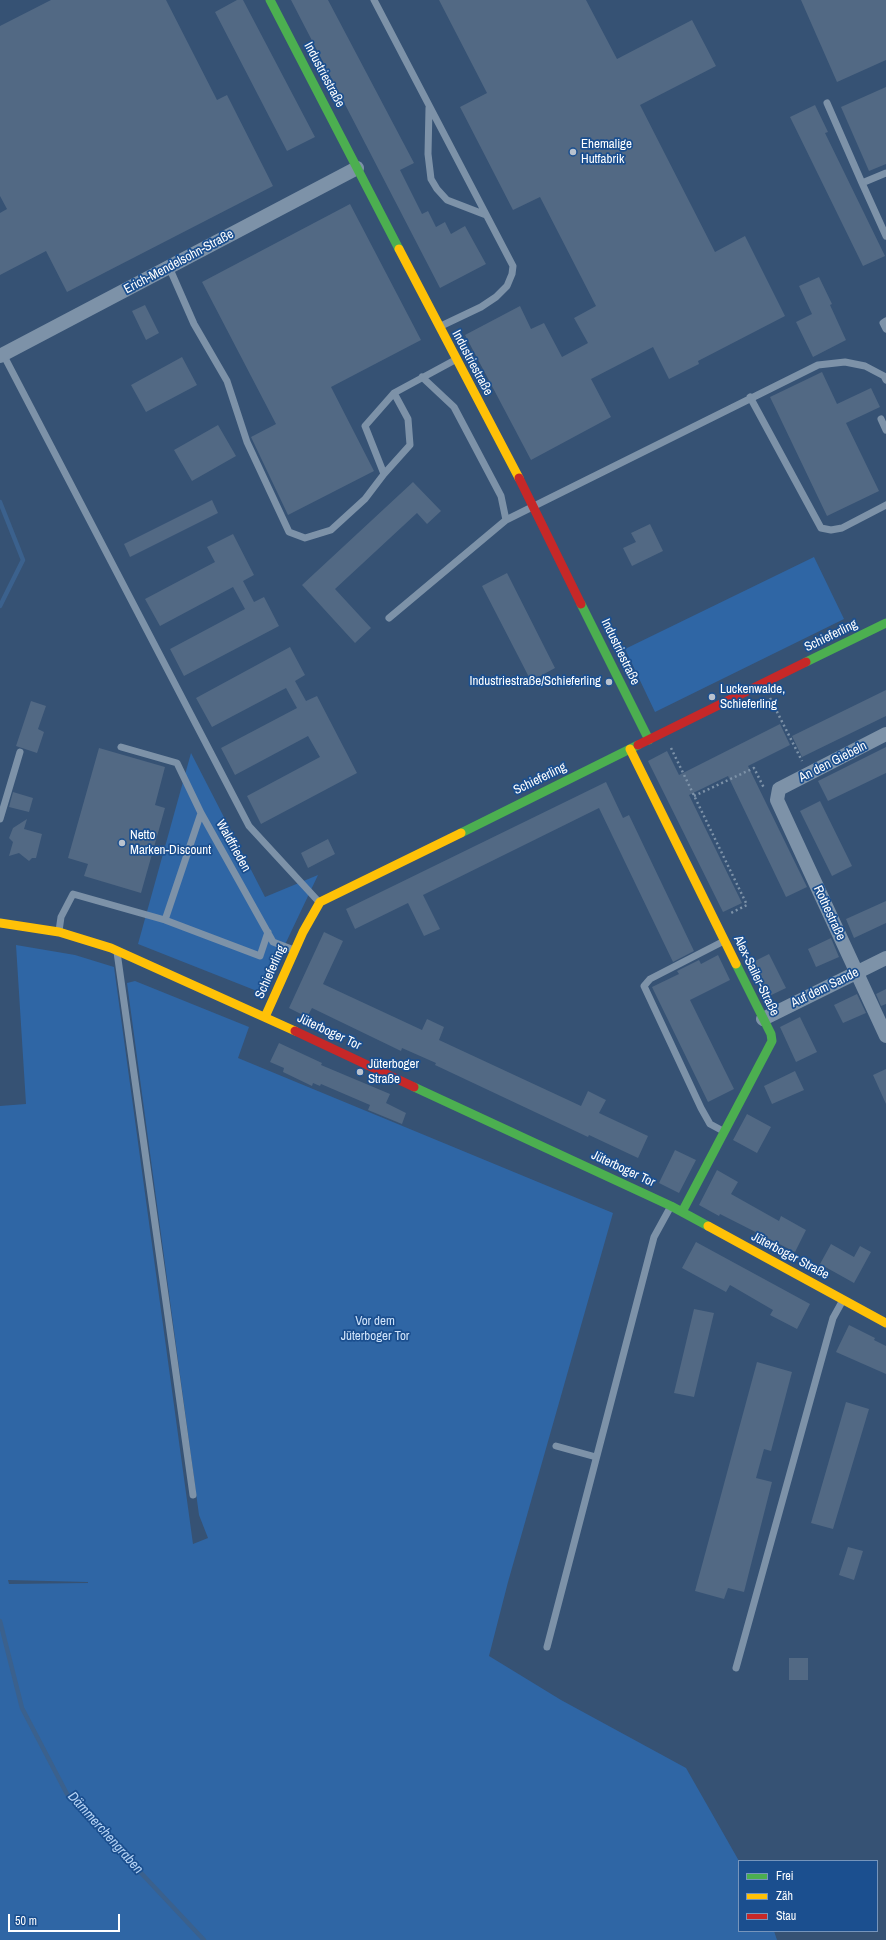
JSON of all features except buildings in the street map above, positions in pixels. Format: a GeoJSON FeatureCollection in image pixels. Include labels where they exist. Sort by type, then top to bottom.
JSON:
{"type":"FeatureCollection","features":[{"type":"Feature","properties":{"kind":"street","name":"Industriestraße"},"geometry":{"type":"LineString","coordinates":[[270,0],[533,506],[649,740]]}},
{"type":"Feature","properties":{"kind":"street","name":"Erich-Mendelsohn-Straße"},"geometry":{"type":"LineString","coordinates":[[1,355],[357,168]]}},
{"type":"Feature","properties":{"kind":"street","name":"Schieferling"},"geometry":{"type":"LineString","coordinates":[[265,1017],[294,951],[320,902],[886,623]]}},
{"type":"Feature","properties":{"kind":"street","name":"An den Giebeln"},"geometry":{"type":"LineString","coordinates":[[779,792],[808,774],[886,734]]}},
{"type":"Feature","properties":{"kind":"street","name":"Alex-Sailer-Straße"},"geometry":{"type":"LineString","coordinates":[[630,749],[763,1018],[772,1041],[682,1212]]}},
{"type":"Feature","properties":{"kind":"street","name":"Rothestraße"},"geometry":{"type":"LineString","coordinates":[[779,792],[777,800],[886,1036]]}},
{"type":"Feature","properties":{"kind":"street","name":"Jüterboger Tor"},"geometry":{"type":"LineString","coordinates":[[0,923],[59,932],[117,951],[265,1017],[682,1212]]}},
{"type":"Feature","properties":{"kind":"street","name":"Auf dem Sande"},"geometry":{"type":"LineString","coordinates":[[763,1018],[886,958]]}},
{"type":"Feature","properties":{"kind":"street","name":"Jüterboger Straße"},"geometry":{"type":"LineString","coordinates":[[682,1212],[886,1323]]}},
{"type":"Feature","properties":{"kind":"lane"},"geometry":{"type":"LineString","coordinates":[[374,0],[513,266],[511,278],[507,286],[496,297],[482,307],[439,327]]}},
{"type":"Feature","properties":{"kind":"lane"},"geometry":{"type":"LineString","coordinates":[[827,102],[886,236]]}},
{"type":"Feature","properties":{"kind":"lane"},"geometry":{"type":"LineString","coordinates":[[429,106],[428,154],[432,179],[437,189],[447,200],[486,215]]}},
{"type":"Feature","properties":{"kind":"lane"},"geometry":{"type":"LineString","coordinates":[[862,184],[886,173]]}},
{"type":"Feature","properties":{"kind":"lane"},"geometry":{"type":"LineString","coordinates":[[169,267],[194,324],[227,381],[247,442],[289,532],[305,538],[331,530],[365,499],[384,474],[410,445],[408,420],[394,393]]}},
{"type":"Feature","properties":{"kind":"lane"},"geometry":{"type":"LineString","coordinates":[[886,321],[883,322],[886,329]]}},
{"type":"Feature","properties":{"kind":"lane"},"geometry":{"type":"LineString","coordinates":[[1,355],[249,826],[320,902]]}},
{"type":"Feature","properties":{"kind":"lane"},"geometry":{"type":"LineString","coordinates":[[384,474],[366,426],[394,393],[456,360]]}},
{"type":"Feature","properties":{"kind":"lane"},"geometry":{"type":"LineString","coordinates":[[389,618],[506,520],[818,364],[845,362],[866,366],[884,376],[886,380]]}},
{"type":"Feature","properties":{"kind":"lane"},"geometry":{"type":"LineString","coordinates":[[422,377],[454,407],[501,496],[506,520]]}},
{"type":"Feature","properties":{"kind":"lane"},"geometry":{"type":"LineString","coordinates":[[750,397],[821,528],[831,530],[842,528],[886,506]]}},
{"type":"Feature","properties":{"kind":"lane"},"geometry":{"type":"LineString","coordinates":[[881,419],[886,430]]}},
{"type":"Feature","properties":{"kind":"lane"},"geometry":{"type":"LineString","coordinates":[[121,747],[177,763],[200,813]]}},
{"type":"Feature","properties":{"kind":"lane"},"geometry":{"type":"LineString","coordinates":[[0,819],[20,752]]}},
{"type":"Feature","properties":{"kind":"lane","name":"Waldfrieden"},"geometry":{"type":"LineString","coordinates":[[165,920],[200,813]]}},
{"type":"Feature","properties":{"kind":"lane","name":"Waldfrieden"},"geometry":{"type":"LineString","coordinates":[[200,813],[273,942],[294,951]]}},
{"type":"Feature","properties":{"kind":"lane"},"geometry":{"type":"LineString","coordinates":[[59,932],[61,917],[72,894],[165,920],[260,956],[268,932]]}},
{"type":"Feature","properties":{"kind":"lane"},"geometry":{"type":"LineString","coordinates":[[724,1132],[710,1124],[701,1108],[644,986],[650,979],[725,941]]}},
{"type":"Feature","properties":{"kind":"lane"},"geometry":{"type":"LineString","coordinates":[[117,951],[193,1495]]}},
{"type":"Feature","properties":{"kind":"lane"},"geometry":{"type":"LineString","coordinates":[[547,1647],[654,1237],[671,1206]]}},
{"type":"Feature","properties":{"kind":"lane"},"geometry":{"type":"LineString","coordinates":[[736,1668],[833,1318],[843,1300]]}},
{"type":"Feature","properties":{"kind":"lane"},"geometry":{"type":"LineString","coordinates":[[556,1446],[596,1457]]}},
{"type":"Feature","properties":{"kind":"path"},"geometry":{"type":"LineString","coordinates":[[763,684],[808,774]]}},
{"type":"Feature","properties":{"kind":"path"},"geometry":{"type":"LineString","coordinates":[[663,733],[747,905],[715,922]]}},
{"type":"Feature","properties":{"kind":"path"},"geometry":{"type":"LineString","coordinates":[[694,796],[754,768],[765,791],[779,792]]}},
{"type":"Feature","properties":{"kind":"green space"},"geometry":{"type":"Polygon","coordinates":[[[814,557],[844,619],[655,712],[625,649],[814,557]]]}},
{"type":"Feature","properties":{"kind":"green space"},"geometry":{"type":"Polygon","coordinates":[[[191,753],[265,897],[318,875],[262,993],[138,944],[191,753]]]}},
{"type":"Feature","properties":{"kind":"green space","name":"Vor dem Jüterboger Tor"},"geometry":{"type":"Polygon","coordinates":[[[16,945],[75,955],[114,967],[193,1544],[208,1538],[199,1515],[127,983],[135,981],[249,1027],[238,1058],[613,1213],[508,1582],[489,1656],[561,1700],[686,1768],[738,1860],[738,1932],[774,1932],[777,1940],[0,1940],[0,1106],[26,1104],[16,945]],[[8,1580],[9,1584],[88,1582],[8,1580]]]}},
{"type":"Feature","properties":{"kind":"waterway","name":"Dämmerchengraben"},"geometry":{"type":"LineString","coordinates":[[0,502],[23,560],[0,606]]}},
{"type":"Feature","properties":{"kind":"waterway","name":"Dämmerchengraben"},"geometry":{"type":"LineString","coordinates":[[0,1621],[22,1708],[67,1794],[204,1940]]}},
{"type":"Feature","properties":{"kind":"traffic: fast"},"geometry":{"type":"LineString","coordinates":[[270,0],[399,249]]}},
{"type":"Feature","properties":{"kind":"traffic: fast"},"geometry":{"type":"LineString","coordinates":[[581,604],[649,740]]}},
{"type":"Feature","properties":{"kind":"traffic: fast"},"geometry":{"type":"LineString","coordinates":[[806,662],[886,623]]}},
{"type":"Feature","properties":{"kind":"traffic: fast"},"geometry":{"type":"LineString","coordinates":[[461,833],[638,745]]}},
{"type":"Feature","properties":{"kind":"traffic: fast"},"geometry":{"type":"LineString","coordinates":[[682,1212],[772,1041],[771,1034],[736,964]]}},
{"type":"Feature","properties":{"kind":"traffic: fast"},"geometry":{"type":"LineString","coordinates":[[414,1087],[671,1206],[708,1226]]}},
{"type":"Feature","properties":{"kind":"traffic: slow"},"geometry":{"type":"LineString","coordinates":[[399,249],[519,478]]}},
{"type":"Feature","properties":{"kind":"traffic: slow"},"geometry":{"type":"LineString","coordinates":[[630,749],[736,964]]}},
{"type":"Feature","properties":{"kind":"traffic: slow"},"geometry":{"type":"LineString","coordinates":[[265,1017],[303,932],[320,902],[461,833]]}},
{"type":"Feature","properties":{"kind":"traffic: slow"},"geometry":{"type":"LineString","coordinates":[[0,923],[59,932],[111,948],[295,1031]]}},
{"type":"Feature","properties":{"kind":"traffic: slow"},"geometry":{"type":"LineString","coordinates":[[708,1226],[886,1323]]}},
{"type":"Feature","properties":{"kind":"traffic: jam"},"geometry":{"type":"LineString","coordinates":[[519,478],[581,604]]}},
{"type":"Feature","properties":{"kind":"traffic: jam"},"geometry":{"type":"LineString","coordinates":[[638,745],[806,662]]}},
{"type":"Feature","properties":{"kind":"traffic: jam"},"geometry":{"type":"LineString","coordinates":[[295,1031],[414,1087]]}},
{"type":"Feature","properties":{"kind":"place","name":"Ehemalige Hutfabrik"},"geometry":{"type":"Point","coordinates":[573,152]}},
{"type":"Feature","properties":{"kind":"place","name":"Industriestraße/Schieferling"},"geometry":{"type":"Point","coordinates":[609,682]}},
{"type":"Feature","properties":{"kind":"place","name":"Luckenwalde, Schieferling"},"geometry":{"type":"Point","coordinates":[712,697]}},
{"type":"Feature","properties":{"kind":"place","name":"Netto Marken-Discount"},"geometry":{"type":"Point","coordinates":[122,843]}},
{"type":"Feature","properties":{"kind":"place","name":"Jüterboger Straße"},"geometry":{"type":"Point","coordinates":[360,1072]}}]}
